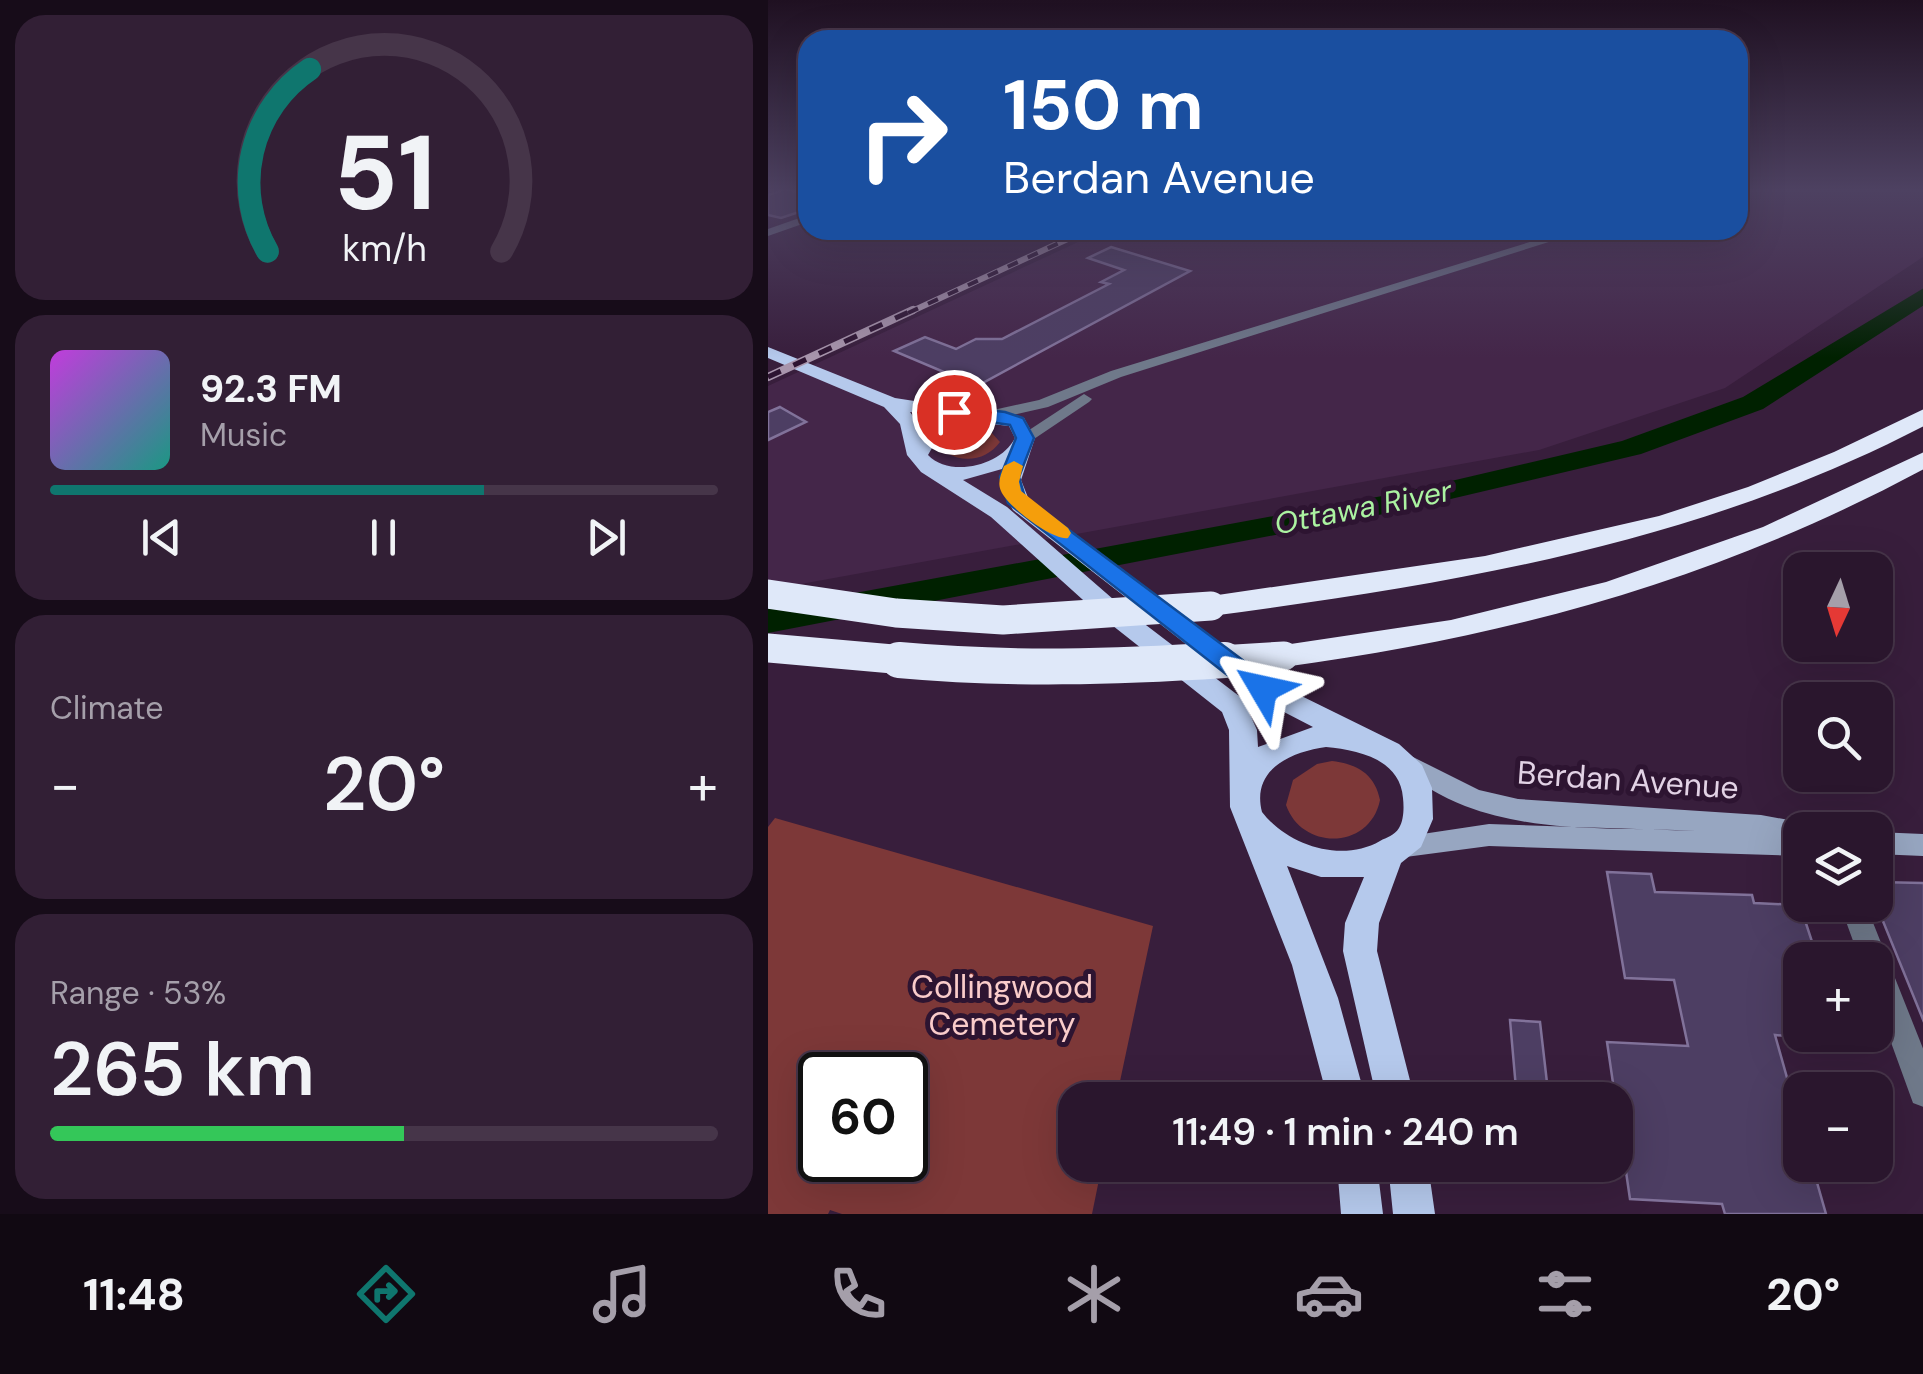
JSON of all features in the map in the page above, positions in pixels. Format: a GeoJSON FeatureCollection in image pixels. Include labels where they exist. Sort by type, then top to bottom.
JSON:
{"type":"FeatureCollection","features":[{"type":"Feature","properties":{"kind":"highway"},"geometry":{"type":"LineString","coordinates":[[768,594],[975,620],[1054,618],[1210,606],[1448,574],[1685,516],[1790,481],[1924,416]]}},
{"type":"Feature","properties":{"kind":"highway"},"geometry":{"type":"LineString","coordinates":[[768,648],[979,666],[1082,669],[1284,656],[1453,632],[1587,601],[1744,545],[1924,458]]}},
{"type":"Feature","properties":{"kind":"main road"},"geometry":{"type":"LineString","coordinates":[[768,352],[891,403],[1017,422],[1023,443],[1009,477],[1012,494],[1235,669],[1293,706],[1401,760],[1415,780],[1420,803],[1414,829],[1394,849],[1362,923],[1360,951],[1392,1082]]}},
{"type":"Feature","properties":{"kind":"main road"},"geometry":{"type":"LineString","coordinates":[[891,403],[910,423],[923,460],[1039,545],[1233,706],[1243,730],[1246,813],[1306,948],[1329,1017],[1344,1082]]}},
{"type":"Feature","properties":{"kind":"main road"},"geometry":{"type":"LineString","coordinates":[[923,460],[928,433],[956,419],[982,415]]}},
{"type":"Feature","properties":{"kind":"main road"},"geometry":{"type":"LineString","coordinates":[[923,460],[960,473],[979,470],[997,465],[1023,443]]}},
{"type":"Feature","properties":{"kind":"main road"},"geometry":{"type":"LineString","coordinates":[[1245,791],[1262,760],[1284,745],[1326,736],[1373,744]]}},
{"type":"Feature","properties":{"kind":"main road","name":"Berdan Avenue"},"geometry":{"type":"LineString","coordinates":[[1401,760],[1474,799],[1515,810],[1720,821],[1783,830]]}},
{"type":"Feature","properties":{"kind":"main road"},"geometry":{"type":"LineString","coordinates":[[1254,826],[1294,855],[1330,865],[1358,863],[1394,849]]}},
{"type":"Feature","properties":{"kind":"main road","name":"Berdan Avenue"},"geometry":{"type":"LineString","coordinates":[[1394,849],[1489,836],[1783,845]]}},
{"type":"Feature","properties":{"kind":"main road"},"geometry":{"type":"LineString","coordinates":[[1893,843],[1924,846]]}},
{"type":"Feature","properties":{"kind":"main road"},"geometry":{"type":"LineString","coordinates":[[1359,1182],[1362,1214]]}},
{"type":"Feature","properties":{"kind":"main road"},"geometry":{"type":"LineString","coordinates":[[1410,1182],[1414,1214]]}},
{"type":"Feature","properties":{"kind":"street"},"geometry":{"type":"LineString","coordinates":[[982,415],[1044,404],[1116,374],[1535,245]]}},
{"type":"Feature","properties":{"kind":"street"},"geometry":{"type":"LineString","coordinates":[[1023,443],[1090,395],[1187,355]]}},
{"type":"Feature","properties":{"kind":"street"},"geometry":{"type":"LineString","coordinates":[[1893,1010],[1924,1092]]}},
{"type":"Feature","properties":{"kind":"shaded area"},"geometry":{"type":"Polygon","coordinates":[[[1072,245],[1923,245],[1923,257],[1725,388],[1539,450],[768,590],[768,386],[1072,245]]]}},
{"type":"Feature","properties":{"kind":"green space"},"geometry":{"type":"Polygon","coordinates":[[[990,431],[1000,442],[983,456],[969,459],[947,453],[947,444],[965,432],[990,431]]]}},
{"type":"Feature","properties":{"kind":"green space"},"geometry":{"type":"Polygon","coordinates":[[[1332,761],[1364,772],[1378,791],[1380,800],[1374,816],[1350,836],[1320,837],[1306,831],[1286,805],[1293,780],[1317,764],[1332,761]]]}},
{"type":"Feature","properties":{"kind":"green space","name":"Collingwood Cemetery"},"geometry":{"type":"Polygon","coordinates":[[[775,818],[1153,926],[1120,1082],[1058,1082],[1058,1182],[1099,1182],[1092,1214],[842,1214],[830,1210],[828,1214],[768,1214],[768,827],[775,818]]]}},
{"type":"Feature","properties":{"kind":"building"},"geometry":{"type":"Polygon","coordinates":[[[1111,247],[1190,271],[977,386],[894,351],[925,337],[956,349],[976,339],[1002,339],[1109,284],[1101,282],[1124,270],[1088,258],[1111,247]]]}},
{"type":"Feature","properties":{"kind":"building"},"geometry":{"type":"Polygon","coordinates":[[[780,407],[806,422],[768,440],[768,412],[780,407]]]}},
{"type":"Feature","properties":{"kind":"building"},"geometry":{"type":"Polygon","coordinates":[[[1607,872],[1651,874],[1655,892],[1752,895],[1754,903],[1783,904],[1783,922],[1806,922],[1812,942],[1783,942],[1783,1036],[1775,1035],[1785,1072],[1783,1182],[1817,1182],[1826,1214],[1725,1214],[1722,1204],[1630,1199],[1633,1082],[1613,1082],[1607,1042],[1688,1046],[1674,980],[1625,978],[1607,872]]]}},
{"type":"Feature","properties":{"kind":"building"},"geometry":{"type":"Polygon","coordinates":[[[1893,882],[1924,883],[1924,1022],[1893,942],[1883,922],[1893,922],[1893,882]]]}},
{"type":"Feature","properties":{"kind":"building"},"geometry":{"type":"Polygon","coordinates":[[[1510,1020],[1540,1022],[1547,1082],[1515,1082],[1510,1020]]]}},
{"type":"Feature","properties":{"kind":"waterway","name":"Ottawa River"},"geometry":{"type":"LineString","coordinates":[[768,621],[1404,501],[1631,448],[1753,403],[1924,295]]}},
{"type":"Feature","properties":{"kind":"railway"},"geometry":{"type":"LineString","coordinates":[[908,313],[1055,245]]}},
{"type":"Feature","properties":{"kind":"railway"},"geometry":{"type":"LineString","coordinates":[[768,377],[913,310]]}},
{"type":"Feature","properties":{"kind":"slow traffic"},"geometry":{"type":"LineString","coordinates":[[1014,466],[1009,477],[1012,494],[1021,505],[1061,533]]}},
{"type":"Feature","properties":{"kind":"route"},"geometry":{"type":"LineString","coordinates":[[954,412],[1005,417],[1017,422],[1024,429],[1025,438],[1009,477],[1009,488],[1021,505],[1263,689]]}}]}
